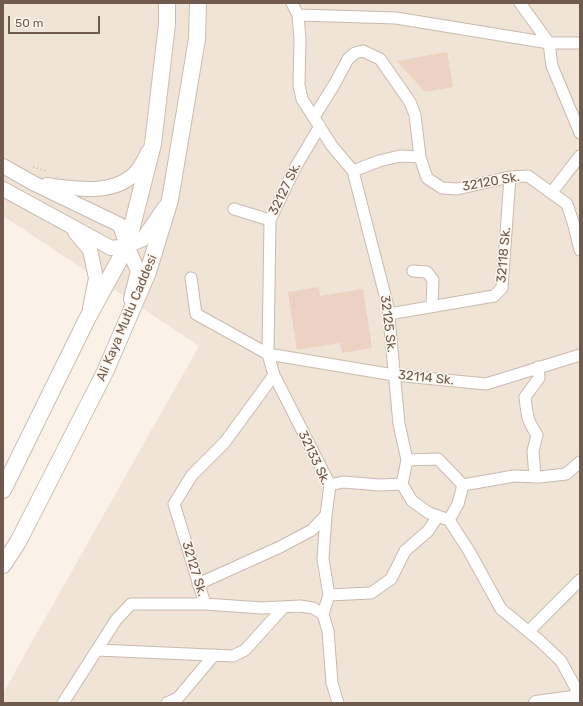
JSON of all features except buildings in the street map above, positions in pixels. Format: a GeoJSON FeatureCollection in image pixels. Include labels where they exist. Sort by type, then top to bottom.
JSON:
{"type":"FeatureCollection","features":[{"type":"Feature","properties":{"kind":"main road"},"geometry":{"type":"LineString","coordinates":[[3,490],[87,319],[119,247],[153,144],[167,24],[167,3]]}},
{"type":"Feature","properties":{"kind":"main road","name":"Ali Kaya Mutlu Caddesi"},"geometry":{"type":"LineString","coordinates":[[3,565],[18,542],[105,372],[148,272],[170,200],[197,39],[198,3]]}},
{"type":"Feature","properties":{"kind":"street"},"geometry":{"type":"LineString","coordinates":[[292,3],[298,14],[300,39],[299,86],[302,99],[317,121]]}},
{"type":"Feature","properties":{"kind":"street"},"geometry":{"type":"LineString","coordinates":[[520,3],[549,43],[552,66],[580,133]]}},
{"type":"Feature","properties":{"kind":"street"},"geometry":{"type":"LineString","coordinates":[[298,14],[396,18],[549,43],[580,43]]}},
{"type":"Feature","properties":{"kind":"street","name":"32127 Sk."},"geometry":{"type":"LineString","coordinates":[[268,354],[270,220],[334,85],[348,59],[355,53],[363,51],[380,59]]}},
{"type":"Feature","properties":{"kind":"street","name":"32120 Sk."},"geometry":{"type":"LineString","coordinates":[[380,59],[410,102],[415,115],[420,157],[427,178],[442,188],[457,189],[510,177],[528,176],[567,204],[579,245]]}},
{"type":"Feature","properties":{"kind":"street","name":"32125 Sk."},"geometry":{"type":"LineString","coordinates":[[317,121],[332,146],[353,171],[375,251],[389,314],[398,424],[407,460],[402,484]]}},
{"type":"Feature","properties":{"kind":"street"},"geometry":{"type":"LineString","coordinates":[[33,183],[74,189],[110,188],[126,180],[137,171],[153,144]]}},
{"type":"Feature","properties":{"kind":"street"},"geometry":{"type":"LineString","coordinates":[[353,171],[379,161],[400,156],[420,157]]}},
{"type":"Feature","properties":{"kind":"street"},"geometry":{"type":"LineString","coordinates":[[552,192],[580,156]]}},
{"type":"Feature","properties":{"kind":"street"},"geometry":{"type":"LineString","coordinates":[[3,166],[33,183],[120,225],[119,247]]}},
{"type":"Feature","properties":{"kind":"street","name":"32118 Sk."},"geometry":{"type":"LineString","coordinates":[[389,314],[494,296],[502,288],[510,177]]}},
{"type":"Feature","properties":{"kind":"street"},"geometry":{"type":"LineString","coordinates":[[3,189],[69,225],[119,247],[138,271],[122,335]]}},
{"type":"Feature","properties":{"kind":"street"},"geometry":{"type":"LineString","coordinates":[[119,247],[143,239],[170,200]]}},
{"type":"Feature","properties":{"kind":"street"},"geometry":{"type":"LineString","coordinates":[[234,209],[270,220]]}},
{"type":"Feature","properties":{"kind":"street"},"geometry":{"type":"LineString","coordinates":[[69,225],[90,250],[96,278],[87,319]]}},
{"type":"Feature","properties":{"kind":"street"},"geometry":{"type":"LineString","coordinates":[[413,271],[427,272],[433,280],[432,306]]}},
{"type":"Feature","properties":{"kind":"street","name":"32114 Sk."},"geometry":{"type":"LineString","coordinates":[[192,278],[196,314],[268,354],[394,375],[486,384],[580,355]]}},
{"type":"Feature","properties":{"kind":"street","name":"32133 Sk."},"geometry":{"type":"LineString","coordinates":[[268,354],[274,375],[330,486],[326,514],[323,558],[329,595],[323,614]]}},
{"type":"Feature","properties":{"kind":"street"},"geometry":{"type":"LineString","coordinates":[[535,477],[533,451],[537,435],[527,417],[525,397],[540,378],[538,367]]}},
{"type":"Feature","properties":{"kind":"street","name":"32127 Sk."},"geometry":{"type":"LineString","coordinates":[[63,703],[116,620],[131,604],[204,604],[174,504],[192,475],[225,442],[274,375]]}},
{"type":"Feature","properties":{"kind":"street"},"geometry":{"type":"LineString","coordinates":[[407,460],[438,459],[463,485]]}},
{"type":"Feature","properties":{"kind":"street"},"geometry":{"type":"LineString","coordinates":[[463,485],[514,476],[535,477],[566,474],[580,462]]}},
{"type":"Feature","properties":{"kind":"street"},"geometry":{"type":"LineString","coordinates":[[330,486],[344,482],[380,485],[402,484],[412,502],[429,513],[449,520],[469,551],[501,608],[529,631],[561,661],[580,696],[551,702],[536,703]]}},
{"type":"Feature","properties":{"kind":"street"},"geometry":{"type":"LineString","coordinates":[[449,520],[458,504],[463,485]]}},
{"type":"Feature","properties":{"kind":"street"},"geometry":{"type":"LineString","coordinates":[[198,584],[280,547],[312,530],[326,514]]}},
{"type":"Feature","properties":{"kind":"street"},"geometry":{"type":"LineString","coordinates":[[329,595],[371,593],[390,579],[405,551],[428,531],[438,516]]}},
{"type":"Feature","properties":{"kind":"street"},"geometry":{"type":"LineString","coordinates":[[529,631],[580,580]]}},
{"type":"Feature","properties":{"kind":"street"},"geometry":{"type":"LineString","coordinates":[[204,604],[262,608],[300,606],[312,608],[323,614],[328,631],[332,683],[338,703]]}},
{"type":"Feature","properties":{"kind":"street"},"geometry":{"type":"LineString","coordinates":[[96,650],[233,656],[245,650],[284,607]]}},
{"type":"Feature","properties":{"kind":"street"},"geometry":{"type":"LineString","coordinates":[[167,703],[178,698],[214,655]]}},
{"type":"Feature","properties":{"kind":"path"},"geometry":{"type":"LineString","coordinates":[[29,166],[51,173]]}},
{"type":"Feature","properties":{"kind":"shaded area"},"geometry":{"type":"Polygon","coordinates":[[[3,3],[580,3],[580,703],[3,703],[3,693],[199,346],[3,216],[3,3]]]}}]}
